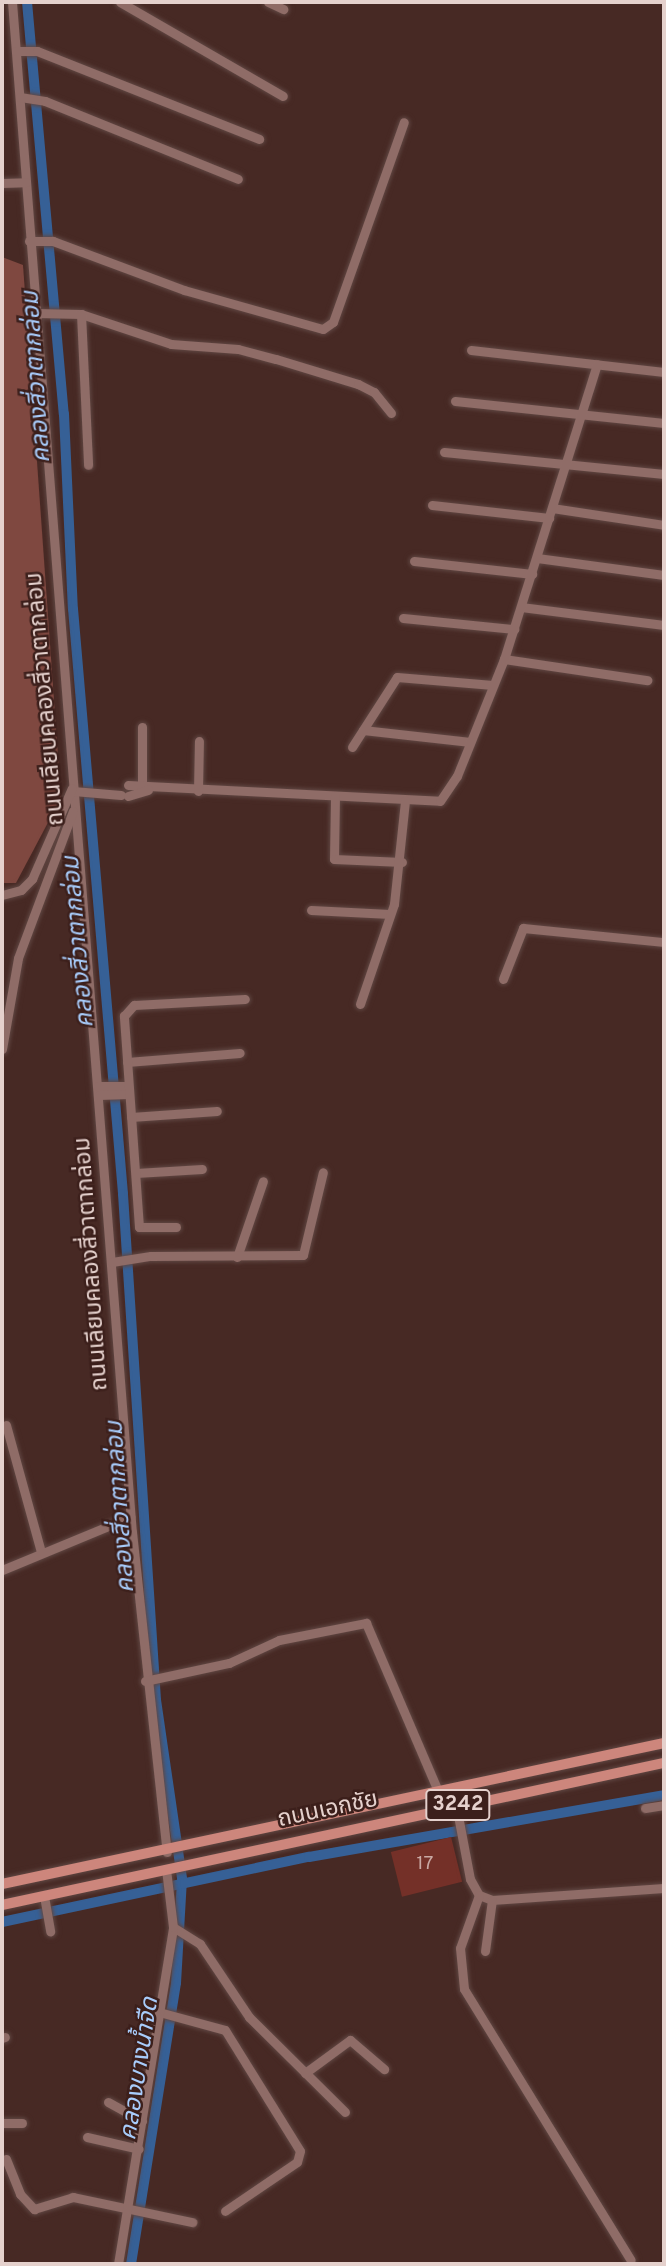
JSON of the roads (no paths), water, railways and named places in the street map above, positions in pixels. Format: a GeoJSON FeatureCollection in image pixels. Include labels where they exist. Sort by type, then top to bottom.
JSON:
{"type":"FeatureCollection","features":[{"type":"Feature","properties":{"kind":"main road","name":"ถนนเอกชัย"},"geometry":{"type":"LineString","coordinates":[[2,1884],[170,1852],[437,1789],[664,1743]]}},
{"type":"Feature","properties":{"kind":"main road"},"geometry":{"type":"LineString","coordinates":[[633,1749],[636,1769]]}},
{"type":"Feature","properties":{"kind":"main road","name":"ถนนเอกชัย"},"geometry":{"type":"LineString","coordinates":[[2,1905],[170,1870],[205,1860],[457,1810],[664,1763]]}},
{"type":"Feature","properties":{"kind":"street","name":"ถนนเลียบคลองสี่วาตากล่อม"},"geometry":{"type":"LineString","coordinates":[[12,2],[14,37],[20,51],[24,97],[29,241],[73,789],[116,1262],[130,1517],[170,1852]]}},
{"type":"Feature","properties":{"kind":"street"},"geometry":{"type":"LineString","coordinates":[[120,2],[283,96]]}},
{"type":"Feature","properties":{"kind":"street"},"geometry":{"type":"LineString","coordinates":[[268,2],[283,9]]}},
{"type":"Feature","properties":{"kind":"street"},"geometry":{"type":"LineString","coordinates":[[2,33],[14,37]]}},
{"type":"Feature","properties":{"kind":"street"},"geometry":{"type":"LineString","coordinates":[[20,51],[37,51],[259,139]]}},
{"type":"Feature","properties":{"kind":"street"},"geometry":{"type":"LineString","coordinates":[[24,97],[45,101],[238,179]]}},
{"type":"Feature","properties":{"kind":"street"},"geometry":{"type":"LineString","coordinates":[[29,241],[53,242],[160,282],[323,329],[333,322],[404,122]]}},
{"type":"Feature","properties":{"kind":"street"},"geometry":{"type":"LineString","coordinates":[[2,183],[26,182]]}},
{"type":"Feature","properties":{"kind":"street"},"geometry":{"type":"LineString","coordinates":[[36,313],[81,314],[171,344],[238,349],[358,384],[374,392],[391,413]]}},
{"type":"Feature","properties":{"kind":"street"},"geometry":{"type":"LineString","coordinates":[[81,314],[88,466]]}},
{"type":"Feature","properties":{"kind":"street"},"geometry":{"type":"LineString","coordinates":[[471,350],[664,372]]}},
{"type":"Feature","properties":{"kind":"street"},"geometry":{"type":"LineString","coordinates":[[2,895],[21,890],[32,879],[73,789],[335,796],[405,802],[440,801],[470,742],[504,659],[597,364]]}},
{"type":"Feature","properties":{"kind":"street"},"geometry":{"type":"LineString","coordinates":[[456,401],[582,412],[664,423]]}},
{"type":"Feature","properties":{"kind":"street"},"geometry":{"type":"LineString","coordinates":[[444,452],[567,461],[664,474]]}},
{"type":"Feature","properties":{"kind":"street"},"geometry":{"type":"LineString","coordinates":[[432,505],[551,513],[664,525]]}},
{"type":"Feature","properties":{"kind":"street"},"geometry":{"type":"LineString","coordinates":[[537,558],[664,575]]}},
{"type":"Feature","properties":{"kind":"street"},"geometry":{"type":"LineString","coordinates":[[414,561],[532,574]]}},
{"type":"Feature","properties":{"kind":"street"},"geometry":{"type":"LineString","coordinates":[[521,607],[664,625]]}},
{"type":"Feature","properties":{"kind":"street"},"geometry":{"type":"LineString","coordinates":[[403,618],[514,629]]}},
{"type":"Feature","properties":{"kind":"street"},"geometry":{"type":"LineString","coordinates":[[504,659],[647,680]]}},
{"type":"Feature","properties":{"kind":"street"},"geometry":{"type":"LineString","coordinates":[[352,747],[397,677],[493,685]]}},
{"type":"Feature","properties":{"kind":"street"},"geometry":{"type":"LineString","coordinates":[[142,727],[144,790]]}},
{"type":"Feature","properties":{"kind":"street"},"geometry":{"type":"LineString","coordinates":[[363,730],[470,742]]}},
{"type":"Feature","properties":{"kind":"street"},"geometry":{"type":"LineString","coordinates":[[198,792],[199,741]]}},
{"type":"Feature","properties":{"kind":"street"},"geometry":{"type":"LineString","coordinates":[[335,796],[334,859],[402,862]]}},
{"type":"Feature","properties":{"kind":"street"},"geometry":{"type":"LineString","coordinates":[[360,1004],[390,914],[402,862],[405,802]]}},
{"type":"Feature","properties":{"kind":"street"},"geometry":{"type":"LineString","coordinates":[[2,1049],[18,958],[75,806]]}},
{"type":"Feature","properties":{"kind":"street"},"geometry":{"type":"LineString","coordinates":[[311,909],[390,914]]}},
{"type":"Feature","properties":{"kind":"street"},"geometry":{"type":"LineString","coordinates":[[503,979],[523,928],[664,942]]}},
{"type":"Feature","properties":{"kind":"street"},"geometry":{"type":"LineString","coordinates":[[176,1227],[139,1227],[131,1117],[124,1090],[127,1062],[124,1016],[134,1005],[246,999]]}},
{"type":"Feature","properties":{"kind":"street"},"geometry":{"type":"LineString","coordinates":[[127,1062],[240,1053]]}},
{"type":"Feature","properties":{"kind":"street"},"geometry":{"type":"LineString","coordinates":[[102,1090],[124,1090]]}},
{"type":"Feature","properties":{"kind":"street"},"geometry":{"type":"LineString","coordinates":[[131,1117],[217,1111]]}},
{"type":"Feature","properties":{"kind":"street"},"geometry":{"type":"LineString","coordinates":[[136,1173],[202,1169]]}},
{"type":"Feature","properties":{"kind":"street"},"geometry":{"type":"LineString","coordinates":[[116,1262],[137,1262],[151,1256],[303,1255],[323,1172]]}},
{"type":"Feature","properties":{"kind":"street"},"geometry":{"type":"LineString","coordinates":[[237,1256],[263,1181]]}},
{"type":"Feature","properties":{"kind":"street"},"geometry":{"type":"LineString","coordinates":[[6,1425],[41,1552]]}},
{"type":"Feature","properties":{"kind":"street"},"geometry":{"type":"LineString","coordinates":[[2,1570],[130,1517]]}},
{"type":"Feature","properties":{"kind":"street"},"geometry":{"type":"LineString","coordinates":[[148,1680],[229,1663],[279,1640],[366,1623],[437,1789]]}},
{"type":"Feature","properties":{"kind":"street"},"geometry":{"type":"LineString","coordinates":[[645,1808],[664,1805]]}},
{"type":"Feature","properties":{"kind":"street"},"geometry":{"type":"LineString","coordinates":[[457,1810],[470,1879],[479,1895],[492,1900],[664,1888]]}},
{"type":"Feature","properties":{"kind":"street"},"geometry":{"type":"LineString","coordinates":[[118,2264],[130,2211],[142,2121],[176,1928],[169,1888],[170,1870]]}},
{"type":"Feature","properties":{"kind":"street"},"geometry":{"type":"LineString","coordinates":[[479,1895],[460,1948],[464,1989],[631,2260]]}},
{"type":"Feature","properties":{"kind":"street"},"geometry":{"type":"LineString","coordinates":[[44,1896],[49,1927]]}},
{"type":"Feature","properties":{"kind":"street"},"geometry":{"type":"LineString","coordinates":[[485,1951],[492,1900]]}},
{"type":"Feature","properties":{"kind":"street"},"geometry":{"type":"LineString","coordinates":[[176,1928],[192,1937],[248,2017],[345,2112]]}},
{"type":"Feature","properties":{"kind":"street"},"geometry":{"type":"LineString","coordinates":[[162,2013],[225,2030],[300,2151],[297,2162],[225,2211]]}},
{"type":"Feature","properties":{"kind":"street"},"geometry":{"type":"LineString","coordinates":[[305,2073],[350,2040],[384,2069]]}},
{"type":"Feature","properties":{"kind":"street"},"geometry":{"type":"LineString","coordinates":[[108,2102],[142,2121]]}},
{"type":"Feature","properties":{"kind":"street"},"geometry":{"type":"LineString","coordinates":[[2,2123],[22,2123]]}},
{"type":"Feature","properties":{"kind":"street"},"geometry":{"type":"LineString","coordinates":[[87,2137],[139,2149]]}},
{"type":"Feature","properties":{"kind":"street"},"geometry":{"type":"LineString","coordinates":[[6,2159],[27,2206],[34,2209],[73,2197],[192,2222]]}},
{"type":"Feature","properties":{"kind":"waterway","name":"คลองสี่วาตากล่อม"},"geometry":{"type":"LineString","coordinates":[[27,2],[64,414],[73,609],[123,1194],[156,1700],[182,1879],[176,1983],[131,2264]]}},
{"type":"Feature","properties":{"kind":"waterway"},"geometry":{"type":"LineString","coordinates":[[2,1922],[309,1857],[664,1795]]}},
{"type":"Feature","properties":{"kind":"water label","name":"คลองบางน้ำจืด"},"geometry":{"type":"Point","coordinates":[141,2069]}}]}
